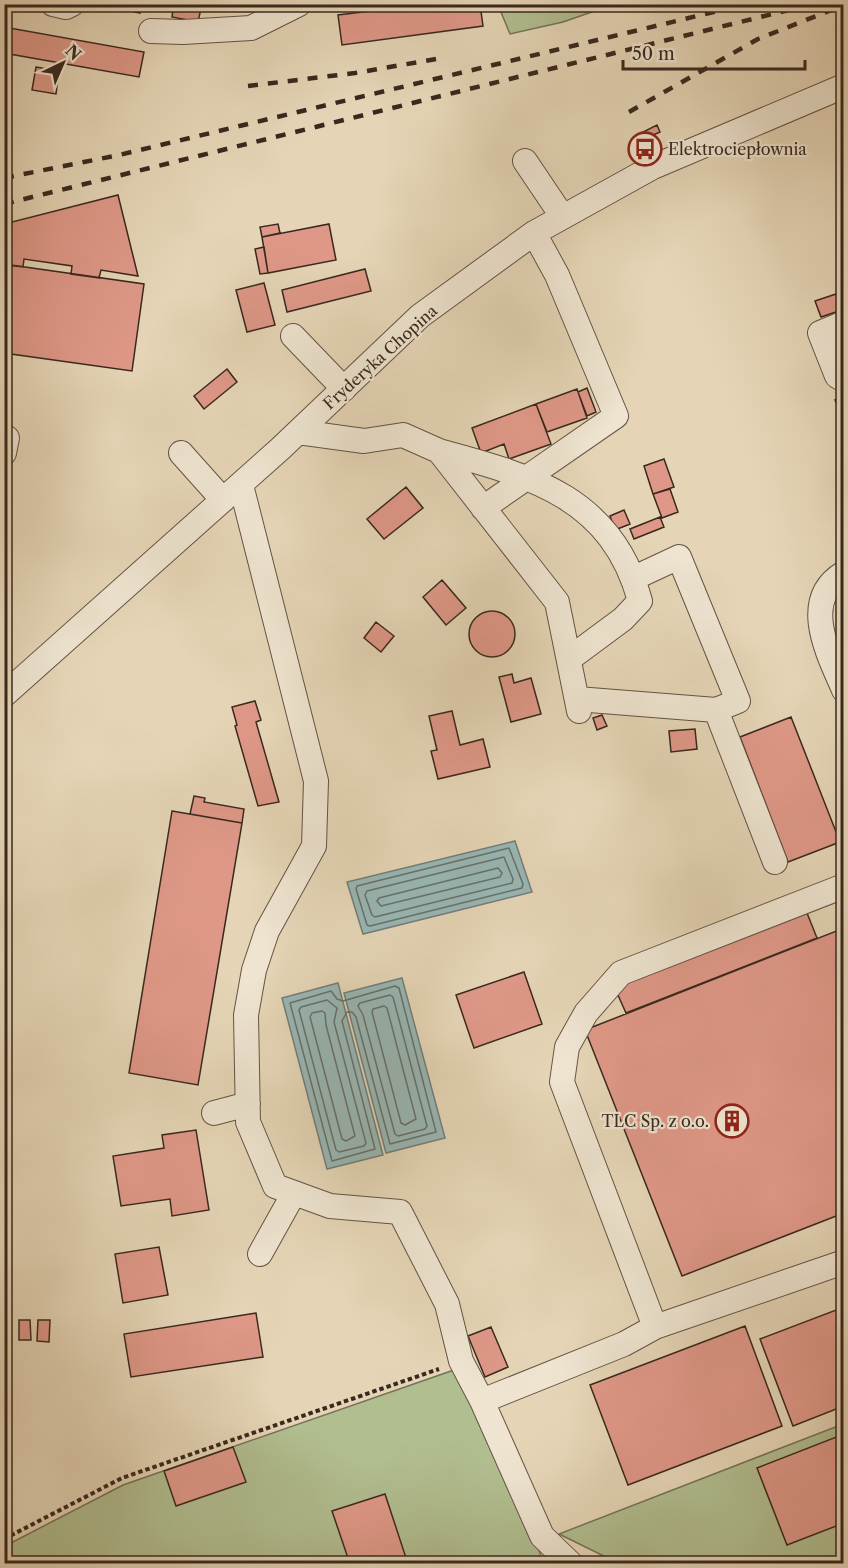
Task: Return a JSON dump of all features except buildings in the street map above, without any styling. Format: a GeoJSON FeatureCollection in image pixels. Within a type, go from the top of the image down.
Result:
{"type":"FeatureCollection","features":[{"type":"Feature","properties":{"kind":"street"},"geometry":{"type":"LineString","coordinates":[[53,4],[66,7],[72,4]]}},
{"type":"Feature","properties":{"kind":"street"},"geometry":{"type":"LineString","coordinates":[[151,31],[183,32],[251,28],[299,4]]}},
{"type":"Feature","properties":{"kind":"street","name":"Fryderyka Chopina"},"geometry":{"type":"LineString","coordinates":[[4,695],[232,493],[420,316],[534,233],[653,167],[843,86]]}},
{"type":"Feature","properties":{"kind":"street"},"geometry":{"type":"LineString","coordinates":[[525,161],[562,216]]}},
{"type":"Feature","properties":{"kind":"street"},"geometry":{"type":"LineString","coordinates":[[483,508],[616,416],[557,275],[534,233]]}},
{"type":"Feature","properties":{"kind":"street"},"geometry":{"type":"LineString","coordinates":[[843,323],[820,333],[837,376],[843,380]]}},
{"type":"Feature","properties":{"kind":"street"},"geometry":{"type":"LineString","coordinates":[[293,336],[344,389]]}},
{"type":"Feature","properties":{"kind":"street"},"geometry":{"type":"LineString","coordinates":[[298,432],[364,441],[403,435],[439,451],[527,478],[585,509],[619,550],[634,578],[640,601],[622,619],[568,659]]}},
{"type":"Feature","properties":{"kind":"street"},"geometry":{"type":"LineString","coordinates":[[439,451],[557,602],[578,705],[716,710],[738,701],[679,557],[634,578]]}},
{"type":"Feature","properties":{"kind":"street"},"geometry":{"type":"LineString","coordinates":[[181,453],[232,493],[316,781],[314,846],[267,931],[254,970],[246,1015],[248,1122],[275,1186],[330,1206],[400,1212],[447,1304],[461,1361],[482,1401],[542,1536],[571,1563]]}},
{"type":"Feature","properties":{"kind":"street"},"geometry":{"type":"LineString","coordinates":[[843,573],[836,578],[825,594],[820,609],[820,632],[843,690]]}},
{"type":"Feature","properties":{"kind":"street"},"geometry":{"type":"LineString","coordinates":[[716,710],[775,862]]}},
{"type":"Feature","properties":{"kind":"street"},"geometry":{"type":"LineString","coordinates":[[655,1327],[562,1082],[567,1047],[586,1013],[621,973],[843,886]]}},
{"type":"Feature","properties":{"kind":"street"},"geometry":{"type":"LineString","coordinates":[[214,1113],[248,1104]]}},
{"type":"Feature","properties":{"kind":"street"},"geometry":{"type":"LineString","coordinates":[[260,1254],[294,1193]]}},
{"type":"Feature","properties":{"kind":"street"},"geometry":{"type":"LineString","coordinates":[[482,1401],[624,1344],[655,1327],[843,1262]]}},
{"type":"Feature","properties":{"kind":"path"},"geometry":{"type":"LineString","coordinates":[[4,1539],[122,1478],[461,1361]]}},
{"type":"Feature","properties":{"kind":"green space"},"geometry":{"type":"Polygon","coordinates":[[[498,5],[612,5],[563,22],[510,34],[498,5]]]}},
{"type":"Feature","properties":{"kind":"green space"},"geometry":{"type":"Polygon","coordinates":[[[454,1370],[531,1524],[543,1563],[5,1564],[5,1546],[123,1485],[454,1370]]]}},
{"type":"Feature","properties":{"kind":"green space"},"geometry":{"type":"Polygon","coordinates":[[[843,1424],[843,1563],[618,1563],[559,1534],[843,1424]]]}},
{"type":"Feature","properties":{"kind":"water"},"geometry":{"type":"Polygon","coordinates":[[[515,841],[532,892],[363,934],[347,882],[515,841]]]}},
{"type":"Feature","properties":{"kind":"water"},"geometry":{"type":"Polygon","coordinates":[[[402,978],[445,1138],[386,1153],[344,993],[402,978]]]}},
{"type":"Feature","properties":{"kind":"water"},"geometry":{"type":"Polygon","coordinates":[[[338,983],[383,1155],[327,1169],[282,998],[338,983]]]}},
{"type":"Feature","properties":{"kind":"railway"},"geometry":{"type":"LineString","coordinates":[[4,178],[119,155],[747,4]]}},
{"type":"Feature","properties":{"kind":"railway"},"geometry":{"type":"LineString","coordinates":[[4,204],[813,4]]}},
{"type":"Feature","properties":{"kind":"railway"},"geometry":{"type":"LineString","coordinates":[[629,112],[758,39],[844,5]]}},
{"type":"Feature","properties":{"kind":"railway"},"geometry":{"type":"LineString","coordinates":[[248,86],[355,73],[442,58]]}},
{"type":"Feature","properties":{"kind":"place","name":"Elektrociepłownia"},"geometry":{"type":"Point","coordinates":[645,149]}},
{"type":"Feature","properties":{"kind":"place","name":"TLC Sp. z o.o."},"geometry":{"type":"Point","coordinates":[732,1121]}}]}
